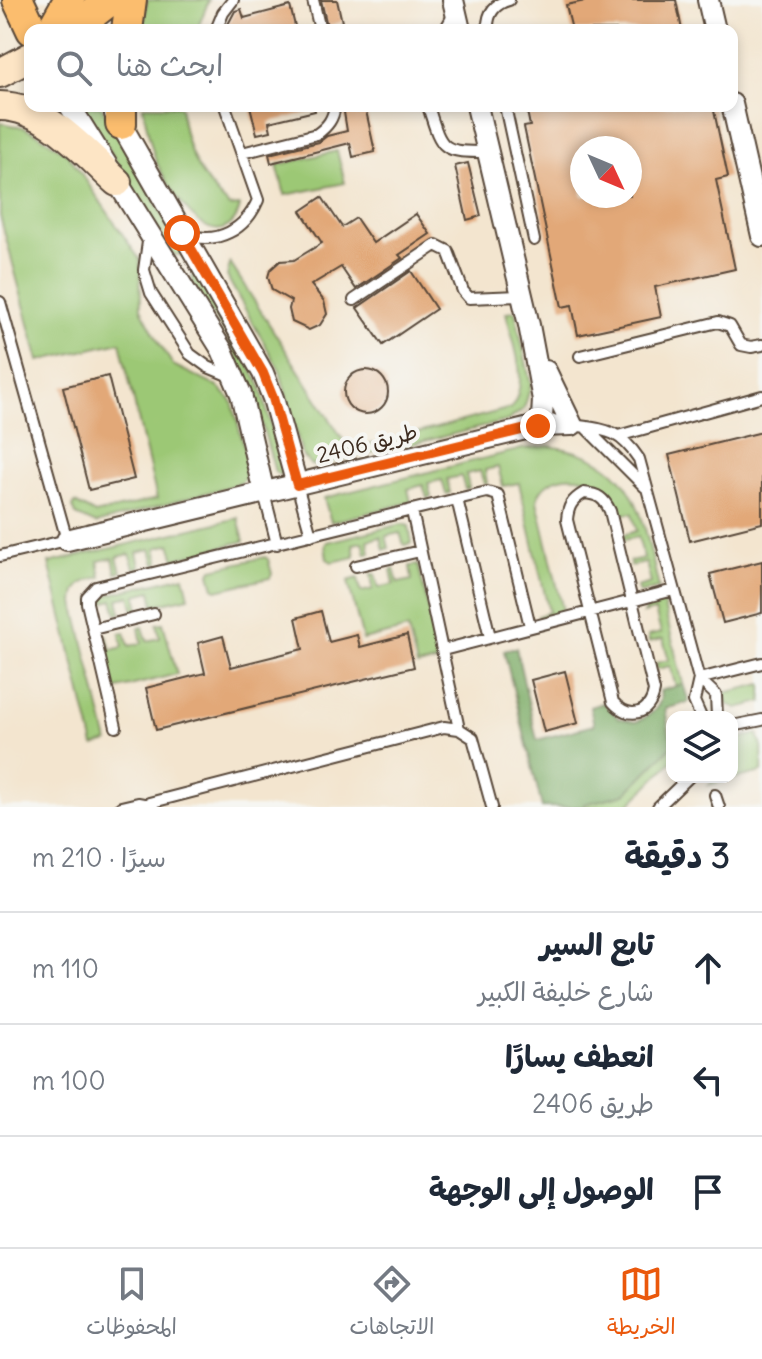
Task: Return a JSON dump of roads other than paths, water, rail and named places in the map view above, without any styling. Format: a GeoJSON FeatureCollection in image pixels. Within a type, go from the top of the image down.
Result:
{"type":"FeatureCollection","features":[{"type":"Feature","properties":{"kind":"main road"},"geometry":{"type":"LineString","coordinates":[[18,0],[29,24]]}},
{"type":"Feature","properties":{"kind":"main road"},"geometry":{"type":"LineString","coordinates":[[65,19],[110,0]]}},
{"type":"Feature","properties":{"kind":"main road"},"geometry":{"type":"LineString","coordinates":[[128,24],[131,0]]}},
{"type":"Feature","properties":{"kind":"main road"},"geometry":{"type":"LineString","coordinates":[[0,73],[24,60]]}},
{"type":"Feature","properties":{"kind":"main road"},"geometry":{"type":"LineString","coordinates":[[0,106],[24,112]]}},
{"type":"Feature","properties":{"kind":"main road"},"geometry":{"type":"LineString","coordinates":[[25,112],[38,115],[63,133],[117,182]]}},
{"type":"Feature","properties":{"kind":"street"},"geometry":{"type":"LineString","coordinates":[[708,0],[714,24]]}},
{"type":"Feature","properties":{"kind":"street"},"geometry":{"type":"LineString","coordinates":[[74,112],[222,350],[236,378],[264,493]]}},
{"type":"Feature","properties":{"kind":"street"},"geometry":{"type":"LineString","coordinates":[[118,112],[182,233],[263,373],[297,485]]}},
{"type":"Feature","properties":{"kind":"street"},"geometry":{"type":"LineString","coordinates":[[478,112],[529,325],[542,363],[579,426]]}},
{"type":"Feature","properties":{"kind":"street"},"geometry":{"type":"LineString","coordinates":[[734,112],[762,236]]}},
{"type":"Feature","properties":{"kind":"street"},"geometry":{"type":"LineString","coordinates":[[172,269],[188,258],[201,264]]}},
{"type":"Feature","properties":{"kind":"street"},"geometry":{"type":"LineString","coordinates":[[529,325],[543,400],[538,426]]}},
{"type":"Feature","properties":{"kind":"street","name":"طريق 2406"},"geometry":{"type":"LineString","coordinates":[[67,540],[538,426],[579,426]]}},
{"type":"Feature","properties":{"kind":"lane"},"geometry":{"type":"LineString","coordinates":[[218,24],[233,0]]}},
{"type":"Feature","properties":{"kind":"lane"},"geometry":{"type":"LineString","coordinates":[[313,0],[319,24]]}},
{"type":"Feature","properties":{"kind":"lane"},"geometry":{"type":"LineString","coordinates":[[488,24],[488,17],[494,8],[509,0]]}},
{"type":"Feature","properties":{"kind":"lane"},"geometry":{"type":"LineString","coordinates":[[182,233],[201,238],[221,236],[244,224],[258,200],[227,112]]}},
{"type":"Feature","properties":{"kind":"lane"},"geometry":{"type":"LineString","coordinates":[[242,153],[317,134],[333,119],[334,112]]}},
{"type":"Feature","properties":{"kind":"lane"},"geometry":{"type":"LineString","coordinates":[[430,112],[438,138],[447,149],[488,152]]}},
{"type":"Feature","properties":{"kind":"lane"},"geometry":{"type":"LineString","coordinates":[[506,112],[534,240]]}},
{"type":"Feature","properties":{"kind":"lane"},"geometry":{"type":"LineString","coordinates":[[149,233],[144,270],[151,293],[190,354],[208,367],[236,378]]}},
{"type":"Feature","properties":{"kind":"lane"},"geometry":{"type":"LineString","coordinates":[[201,264],[221,236]]}},
{"type":"Feature","properties":{"kind":"lane"},"geometry":{"type":"LineString","coordinates":[[354,300],[436,245],[448,251],[463,291],[469,298],[521,296]]}},
{"type":"Feature","properties":{"kind":"lane"},"geometry":{"type":"LineString","coordinates":[[0,302],[67,540],[0,556]]}},
{"type":"Feature","properties":{"kind":"lane"},"geometry":{"type":"LineString","coordinates":[[580,356],[718,322],[730,326],[741,345],[762,345]]}},
{"type":"Feature","properties":{"kind":"lane"},"geometry":{"type":"LineString","coordinates":[[618,436],[762,396]]}},
{"type":"Feature","properties":{"kind":"lane"},"geometry":{"type":"LineString","coordinates":[[579,426],[598,427],[618,436],[639,459],[699,679],[694,701],[698,711]]}},
{"type":"Feature","properties":{"kind":"lane"},"geometry":{"type":"LineString","coordinates":[[579,426],[620,460],[647,489]]}},
{"type":"Feature","properties":{"kind":"lane"},"geometry":{"type":"LineString","coordinates":[[297,485],[311,535]]}},
{"type":"Feature","properties":{"kind":"lane"},"geometry":{"type":"LineString","coordinates":[[116,727],[87,597],[96,587],[487,492],[498,495],[530,626]]}},
{"type":"Feature","properties":{"kind":"lane"},"geometry":{"type":"LineString","coordinates":[[264,493],[277,544]]}},
{"type":"Feature","properties":{"kind":"lane"},"geometry":{"type":"LineString","coordinates":[[584,493],[596,494],[605,501],[610,511],[654,691],[652,703],[644,711],[632,714],[621,711],[613,702],[590,611],[567,520],[568,508],[574,499],[584,493]]}},
{"type":"Feature","properties":{"kind":"lane"},"geometry":{"type":"LineString","coordinates":[[457,499],[490,637]]}},
{"type":"Feature","properties":{"kind":"lane"},"geometry":{"type":"LineString","coordinates":[[412,511],[459,729]]}},
{"type":"Feature","properties":{"kind":"lane"},"geometry":{"type":"LineString","coordinates":[[356,566],[420,551]]}},
{"type":"Feature","properties":{"kind":"lane"},"geometry":{"type":"LineString","coordinates":[[443,650],[674,590]]}},
{"type":"Feature","properties":{"kind":"lane"},"geometry":{"type":"LineString","coordinates":[[93,629],[154,614]]}},
{"type":"Feature","properties":{"kind":"lane"},"geometry":{"type":"LineString","coordinates":[[699,679],[762,663]]}},
{"type":"Feature","properties":{"kind":"lane"},"geometry":{"type":"LineString","coordinates":[[699,679],[716,695],[717,711]]}},
{"type":"Feature","properties":{"kind":"lane"},"geometry":{"type":"LineString","coordinates":[[738,725],[762,720]]}},
{"type":"Feature","properties":{"kind":"lane"},"geometry":{"type":"LineString","coordinates":[[121,807],[138,803],[153,805],[444,727],[466,732],[477,746],[492,807]]}},
{"type":"Feature","properties":{"kind":"lane"},"geometry":{"type":"LineString","coordinates":[[658,807],[683,783]]}},
{"type":"Feature","properties":{"kind":"lane"},"geometry":{"type":"LineString","coordinates":[[715,795],[719,807]]}}]}
